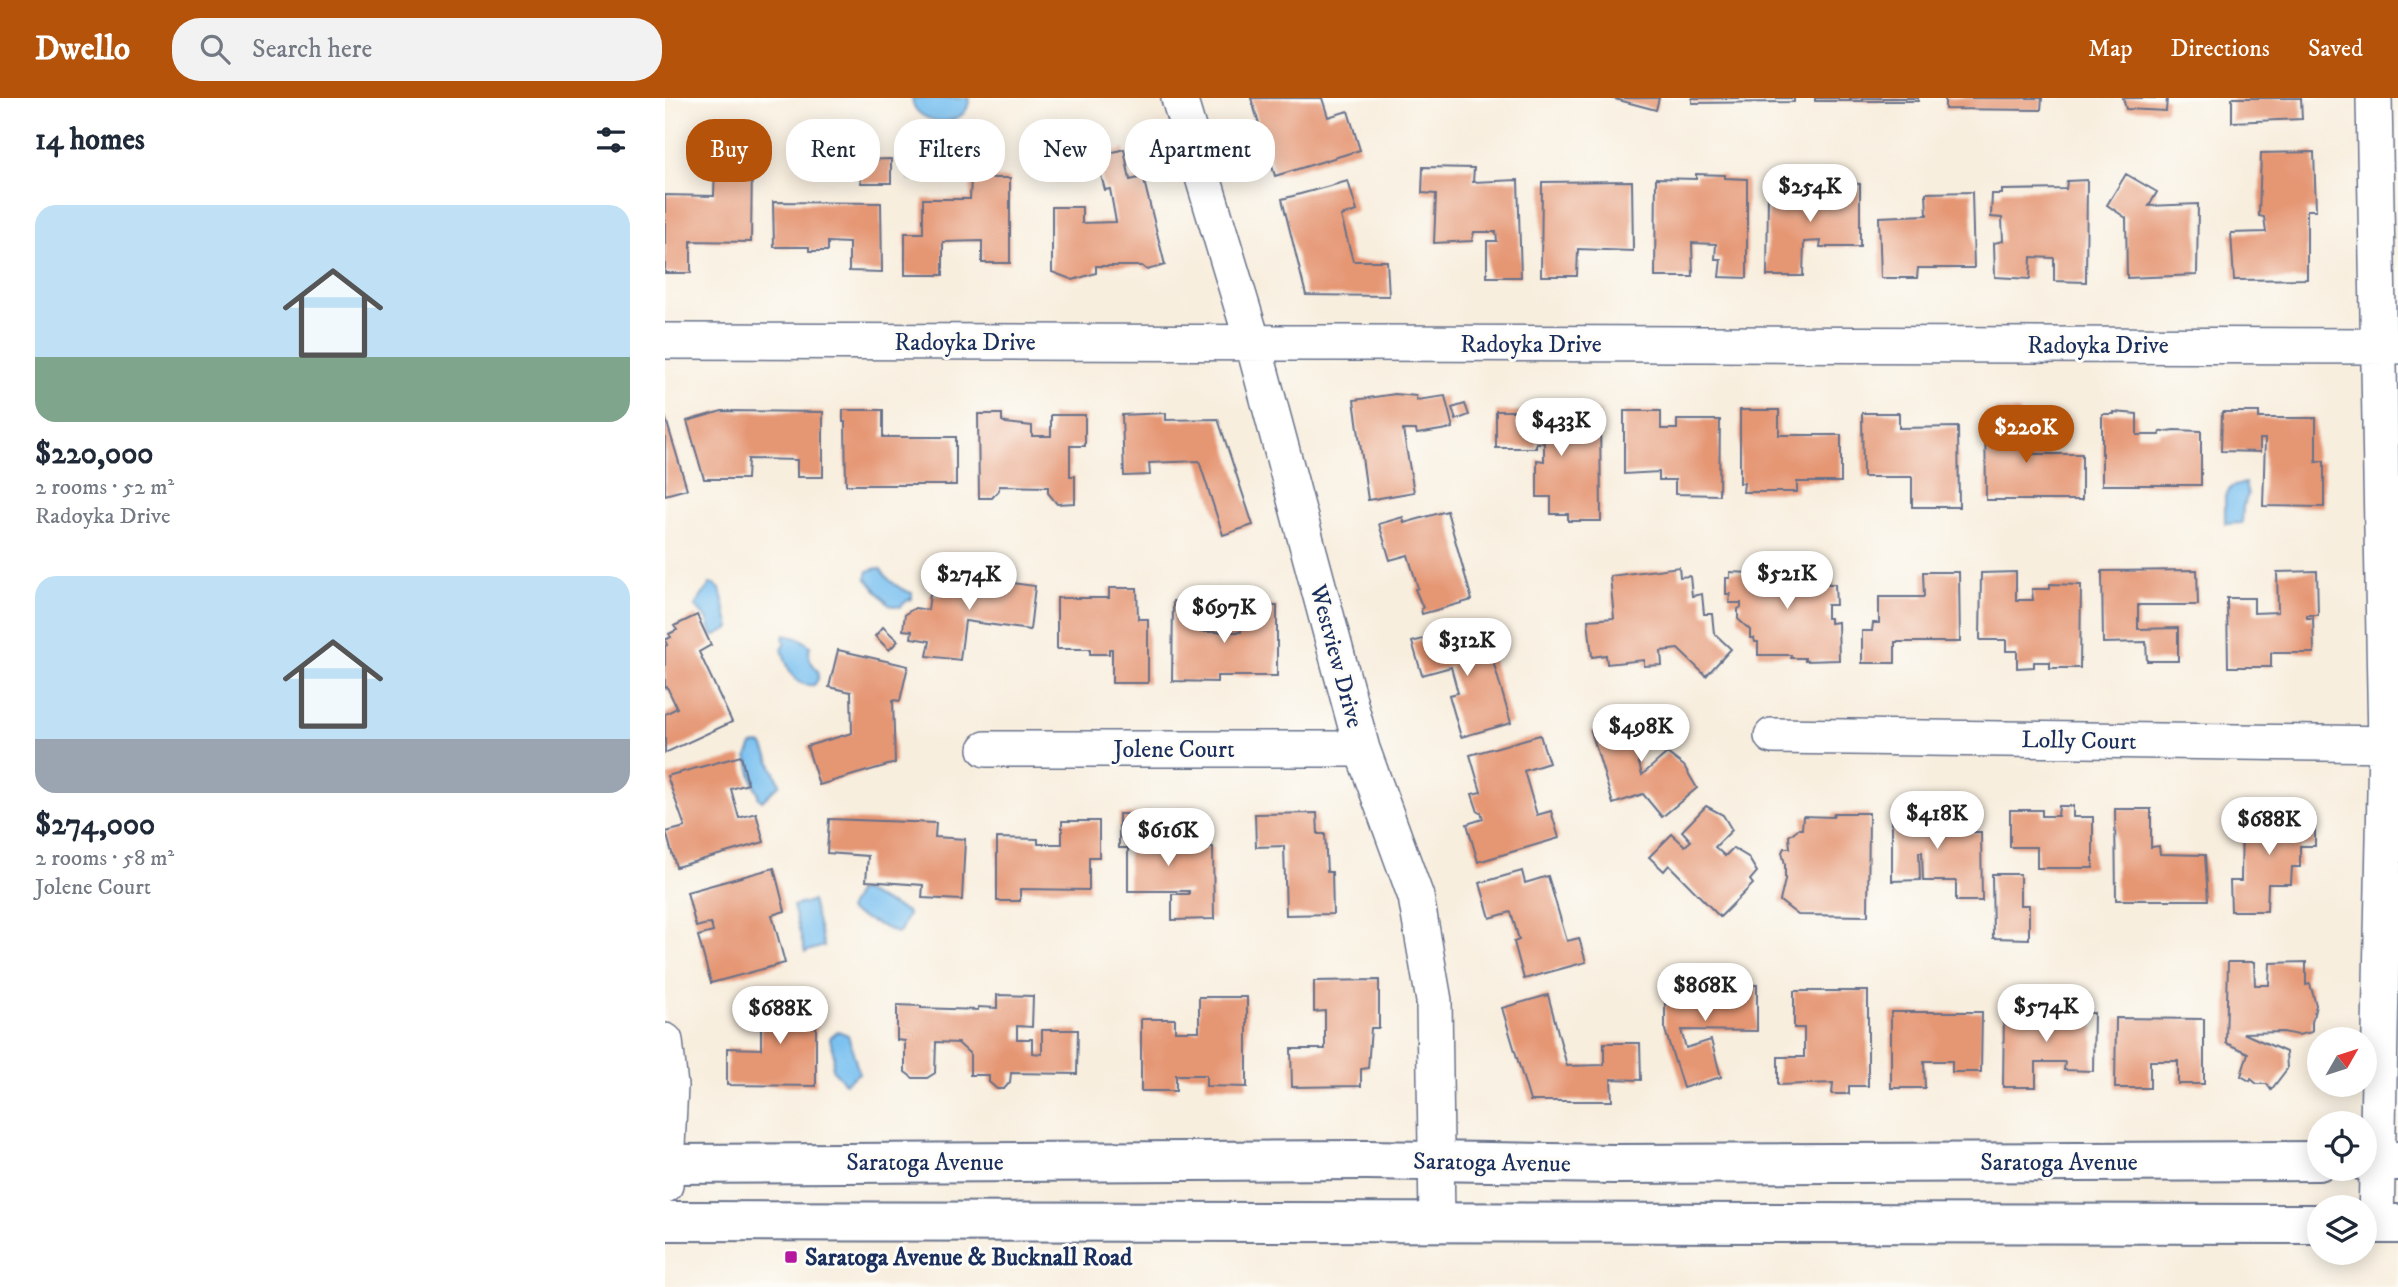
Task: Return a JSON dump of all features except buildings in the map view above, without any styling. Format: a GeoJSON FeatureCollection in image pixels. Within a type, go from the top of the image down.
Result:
{"type":"FeatureCollection","features":[{"type":"Feature","properties":{"kind":"highway","name":"Saratoga Avenue"},"geometry":{"type":"LineString","coordinates":[[666,1171],[1435,1161],[1642,1164],[2307,1161]]}},
{"type":"Feature","properties":{"kind":"highway"},"geometry":{"type":"LineString","coordinates":[[665,1221],[2307,1224]]}},
{"type":"Feature","properties":{"kind":"street","name":"Westview Drive"},"geometry":{"type":"LineString","coordinates":[[1179,98],[1253,343],[1362,749],[1416,897],[1434,1001],[1437,1222]]}},
{"type":"Feature","properties":{"kind":"street"},"geometry":{"type":"LineString","coordinates":[[2374,98],[2388,346],[2392,744],[2380,1224]]}},
{"type":"Feature","properties":{"kind":"street","name":"Radoyka Drive"},"geometry":{"type":"LineString","coordinates":[[665,341],[2388,346]]}},
{"type":"Feature","properties":{"kind":"street","name":"Lolly Court"},"geometry":{"type":"LineString","coordinates":[[1772,736],[2392,744]]}},
{"type":"Feature","properties":{"kind":"street","name":"Jolene Court"},"geometry":{"type":"LineString","coordinates":[[986,749],[1362,749]]}},
{"type":"Feature","properties":{"kind":"street"},"geometry":{"type":"LineString","coordinates":[[665,1041],[670,1086],[666,1171]]}},
{"type":"Feature","properties":{"kind":"water"},"geometry":{"type":"Polygon","coordinates":[[[912,98],[969,98],[967,108],[961,116],[954,119],[931,119],[921,115],[912,98]]]}},
{"type":"Feature","properties":{"kind":"water"},"geometry":{"type":"Polygon","coordinates":[[[2245,483],[2248,495],[2243,506],[2242,523],[2225,524],[2225,496],[2231,487],[2245,483]]]}},
{"type":"Feature","properties":{"kind":"water"},"geometry":{"type":"Polygon","coordinates":[[[877,568],[894,584],[912,593],[912,599],[900,607],[889,605],[866,578],[868,571],[877,568]]]}},
{"type":"Feature","properties":{"kind":"water"},"geometry":{"type":"Polygon","coordinates":[[[710,584],[720,589],[730,628],[714,636],[708,620],[695,606],[710,584]]]}},
{"type":"Feature","properties":{"kind":"water"},"geometry":{"type":"Polygon","coordinates":[[[784,635],[801,639],[810,646],[810,660],[819,675],[814,685],[800,683],[792,674],[782,649],[785,643],[784,635]]]}},
{"type":"Feature","properties":{"kind":"water"},"geometry":{"type":"Polygon","coordinates":[[[752,745],[763,745],[780,784],[762,801],[752,780],[747,757],[752,745]]]}},
{"type":"Feature","properties":{"kind":"water"},"geometry":{"type":"Polygon","coordinates":[[[862,891],[907,912],[900,931],[897,933],[848,910],[857,892],[862,891]]]}},
{"type":"Feature","properties":{"kind":"water"},"geometry":{"type":"Polygon","coordinates":[[[812,901],[824,946],[805,952],[793,906],[812,901]]]}},
{"type":"Feature","properties":{"kind":"water"},"geometry":{"type":"Polygon","coordinates":[[[838,1031],[848,1035],[859,1073],[845,1083],[832,1069],[834,1056],[830,1038],[838,1031]]]}},
{"type":"Feature","properties":{"kind":"place","name":"Saratoga Avenue & Bucknall Road"},"geometry":{"type":"Point","coordinates":[791,1257]}}]}
